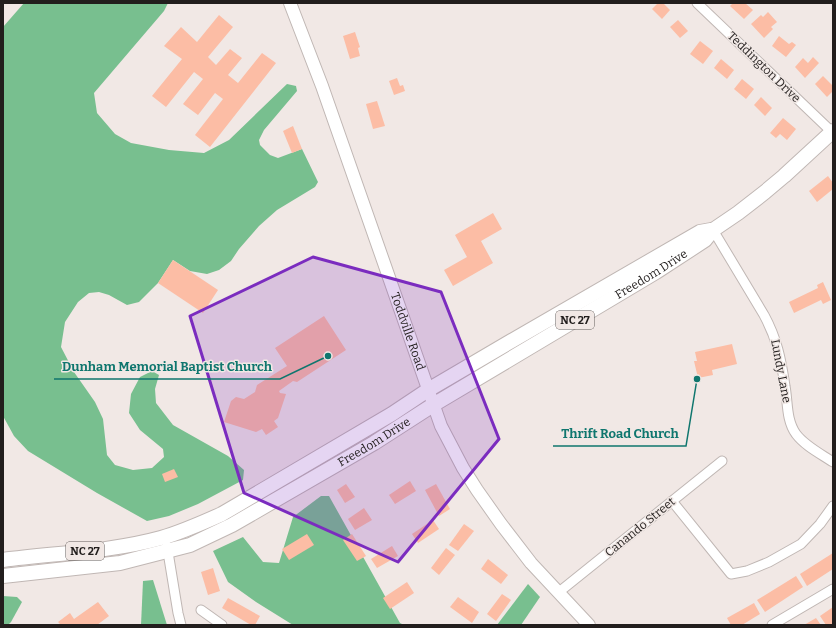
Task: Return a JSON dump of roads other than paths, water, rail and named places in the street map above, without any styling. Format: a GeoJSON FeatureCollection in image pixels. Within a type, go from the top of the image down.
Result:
{"type":"FeatureCollection","features":[{"type":"Feature","properties":{"kind":"main road","name":"Freedom Drive"},"geometry":{"type":"LineString","coordinates":[[3,576],[120,562],[190,545],[232,525],[374,443],[433,405],[656,272],[705,240],[713,230],[770,188],[833,131]]}},
{"type":"Feature","properties":{"kind":"main road","name":"Freedom Drive"},"geometry":{"type":"LineString","coordinates":[[3,560],[125,546],[193,527],[222,514],[392,414],[428,390],[508,343],[700,232],[713,230]]}},
{"type":"Feature","properties":{"kind":"street","name":"Toddville Road"},"geometry":{"type":"LineString","coordinates":[[290,3],[324,92],[441,426],[463,468],[501,524],[532,563],[589,625]]}},
{"type":"Feature","properties":{"kind":"street","name":"Teddington Drive"},"geometry":{"type":"LineString","coordinates":[[697,3],[833,131]]}},
{"type":"Feature","properties":{"kind":"street","name":"Lundy Lane"},"geometry":{"type":"LineString","coordinates":[[713,230],[772,328],[780,353],[788,414],[794,429],[803,441],[833,462]]}},
{"type":"Feature","properties":{"kind":"street","name":"Canando Street"},"geometry":{"type":"LineString","coordinates":[[558,592],[722,461]]}},
{"type":"Feature","properties":{"kind":"street"},"geometry":{"type":"LineString","coordinates":[[672,501],[731,574],[747,571],[769,562],[801,544],[820,524],[833,506]]}},
{"type":"Feature","properties":{"kind":"street"},"geometry":{"type":"LineString","coordinates":[[165,536],[181,625]]}},
{"type":"Feature","properties":{"kind":"street"},"geometry":{"type":"LineString","coordinates":[[772,625],[833,589]]}},
{"type":"Feature","properties":{"kind":"street"},"geometry":{"type":"LineString","coordinates":[[201,610],[222,625]]}},
{"type":"Feature","properties":{"kind":"place","name":"Dunham Memorial Baptist Church"},"geometry":{"type":"Point","coordinates":[328,356]}},
{"type":"Feature","properties":{"kind":"place","name":"Thrift Road Church"},"geometry":{"type":"Point","coordinates":[697,379]}}]}
